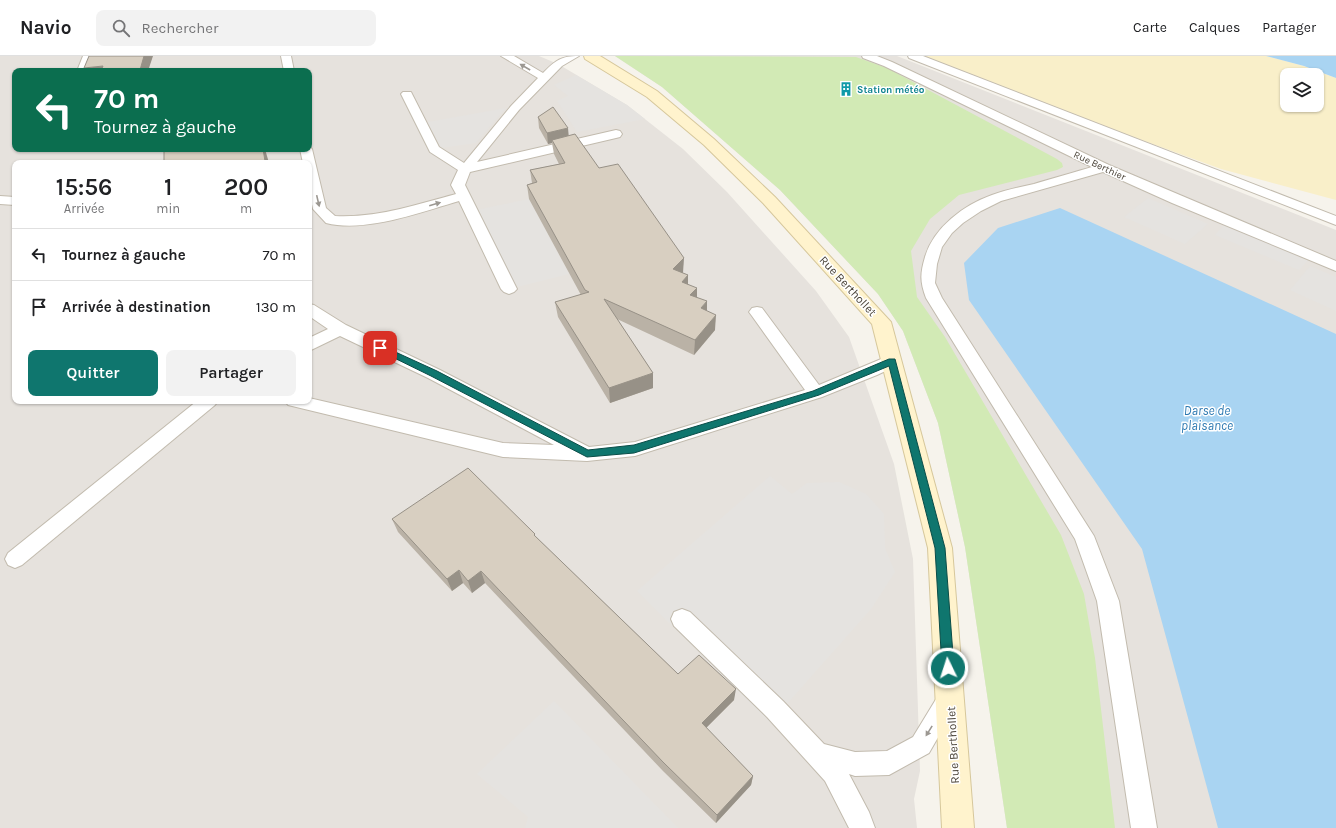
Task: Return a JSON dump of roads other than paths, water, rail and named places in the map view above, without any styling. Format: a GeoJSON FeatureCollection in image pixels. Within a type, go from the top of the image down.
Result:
{"type":"FeatureCollection","features":[{"type":"Feature","properties":{"kind":"main road","name":"Rue Berthollet"},"geometry":{"type":"LineString","coordinates":[[590,56],[652,94],[709,142],[769,200],[881,322],[940,548],[958,828]]}},
{"type":"Feature","properties":{"kind":"lane"},"geometry":{"type":"LineString","coordinates":[[83,68],[88,56]]}},
{"type":"Feature","properties":{"kind":"lane"},"geometry":{"type":"LineString","coordinates":[[286,56],[288,68]]}},
{"type":"Feature","properties":{"kind":"lane"},"geometry":{"type":"LineString","coordinates":[[506,56],[544,78]]}},
{"type":"Feature","properties":{"kind":"lane"},"geometry":{"type":"LineString","coordinates":[[510,289],[458,185],[465,169],[515,108],[558,64],[574,56]]}},
{"type":"Feature","properties":{"kind":"lane","name":"Rue Berthier"},"geometry":{"type":"LineString","coordinates":[[867,56],[888,64],[1104,168],[1336,266]]}},
{"type":"Feature","properties":{"kind":"lane"},"geometry":{"type":"LineString","coordinates":[[913,56],[1336,221]]}},
{"type":"Feature","properties":{"kind":"lane"},"geometry":{"type":"LineString","coordinates":[[408,94],[434,149],[465,169],[616,134]]}},
{"type":"Feature","properties":{"kind":"lane"},"geometry":{"type":"LineString","coordinates":[[1104,168],[996,198],[976,208],[958,220],[947,230],[935,247],[930,264],[928,283],[934,298],[1084,536],[1108,602],[1144,828]]}},
{"type":"Feature","properties":{"kind":"lane"},"geometry":{"type":"LineString","coordinates":[[312,175],[320,209],[331,220],[357,221],[394,216],[464,196]]}},
{"type":"Feature","properties":{"kind":"lane"},"geometry":{"type":"LineString","coordinates":[[0,200],[12,201]]}},
{"type":"Feature","properties":{"kind":"lane"},"geometry":{"type":"LineString","coordinates":[[312,311],[340,329],[434,374],[587,454]]}},
{"type":"Feature","properties":{"kind":"lane"},"geometry":{"type":"LineString","coordinates":[[757,312],[816,393]]}},
{"type":"Feature","properties":{"kind":"lane"},"geometry":{"type":"LineString","coordinates":[[312,343],[340,329]]}},
{"type":"Feature","properties":{"kind":"lane"},"geometry":{"type":"LineString","coordinates":[[307,404],[503,450],[587,454],[634,449],[816,393],[892,361]]}},
{"type":"Feature","properties":{"kind":"lane"},"geometry":{"type":"LineString","coordinates":[[15,559],[205,404]]}},
{"type":"Feature","properties":{"kind":"lane"},"geometry":{"type":"LineString","coordinates":[[682,619],[775,709],[834,772],[860,821],[862,828]]}},
{"type":"Feature","properties":{"kind":"lane"},"geometry":{"type":"LineString","coordinates":[[817,754],[855,764],[889,763],[921,745],[950,698]]}},
{"type":"Feature","properties":{"kind":"water"},"geometry":{"type":"Polygon","coordinates":[[[1266,56],[1336,56],[1336,78],[1324,74],[1324,68],[1309,68],[1266,56]]]}},
{"type":"Feature","properties":{"kind":"water","name":"Darse de plaisance"},"geometry":{"type":"Polygon","coordinates":[[[1060,208],[1336,334],[1336,828],[1218,828],[1142,549],[969,300],[964,263],[998,228],[1060,208]]]}},
{"type":"Feature","properties":{"kind":"place","name":"Station météo"},"geometry":{"type":"Point","coordinates":[846,89]}}]}
